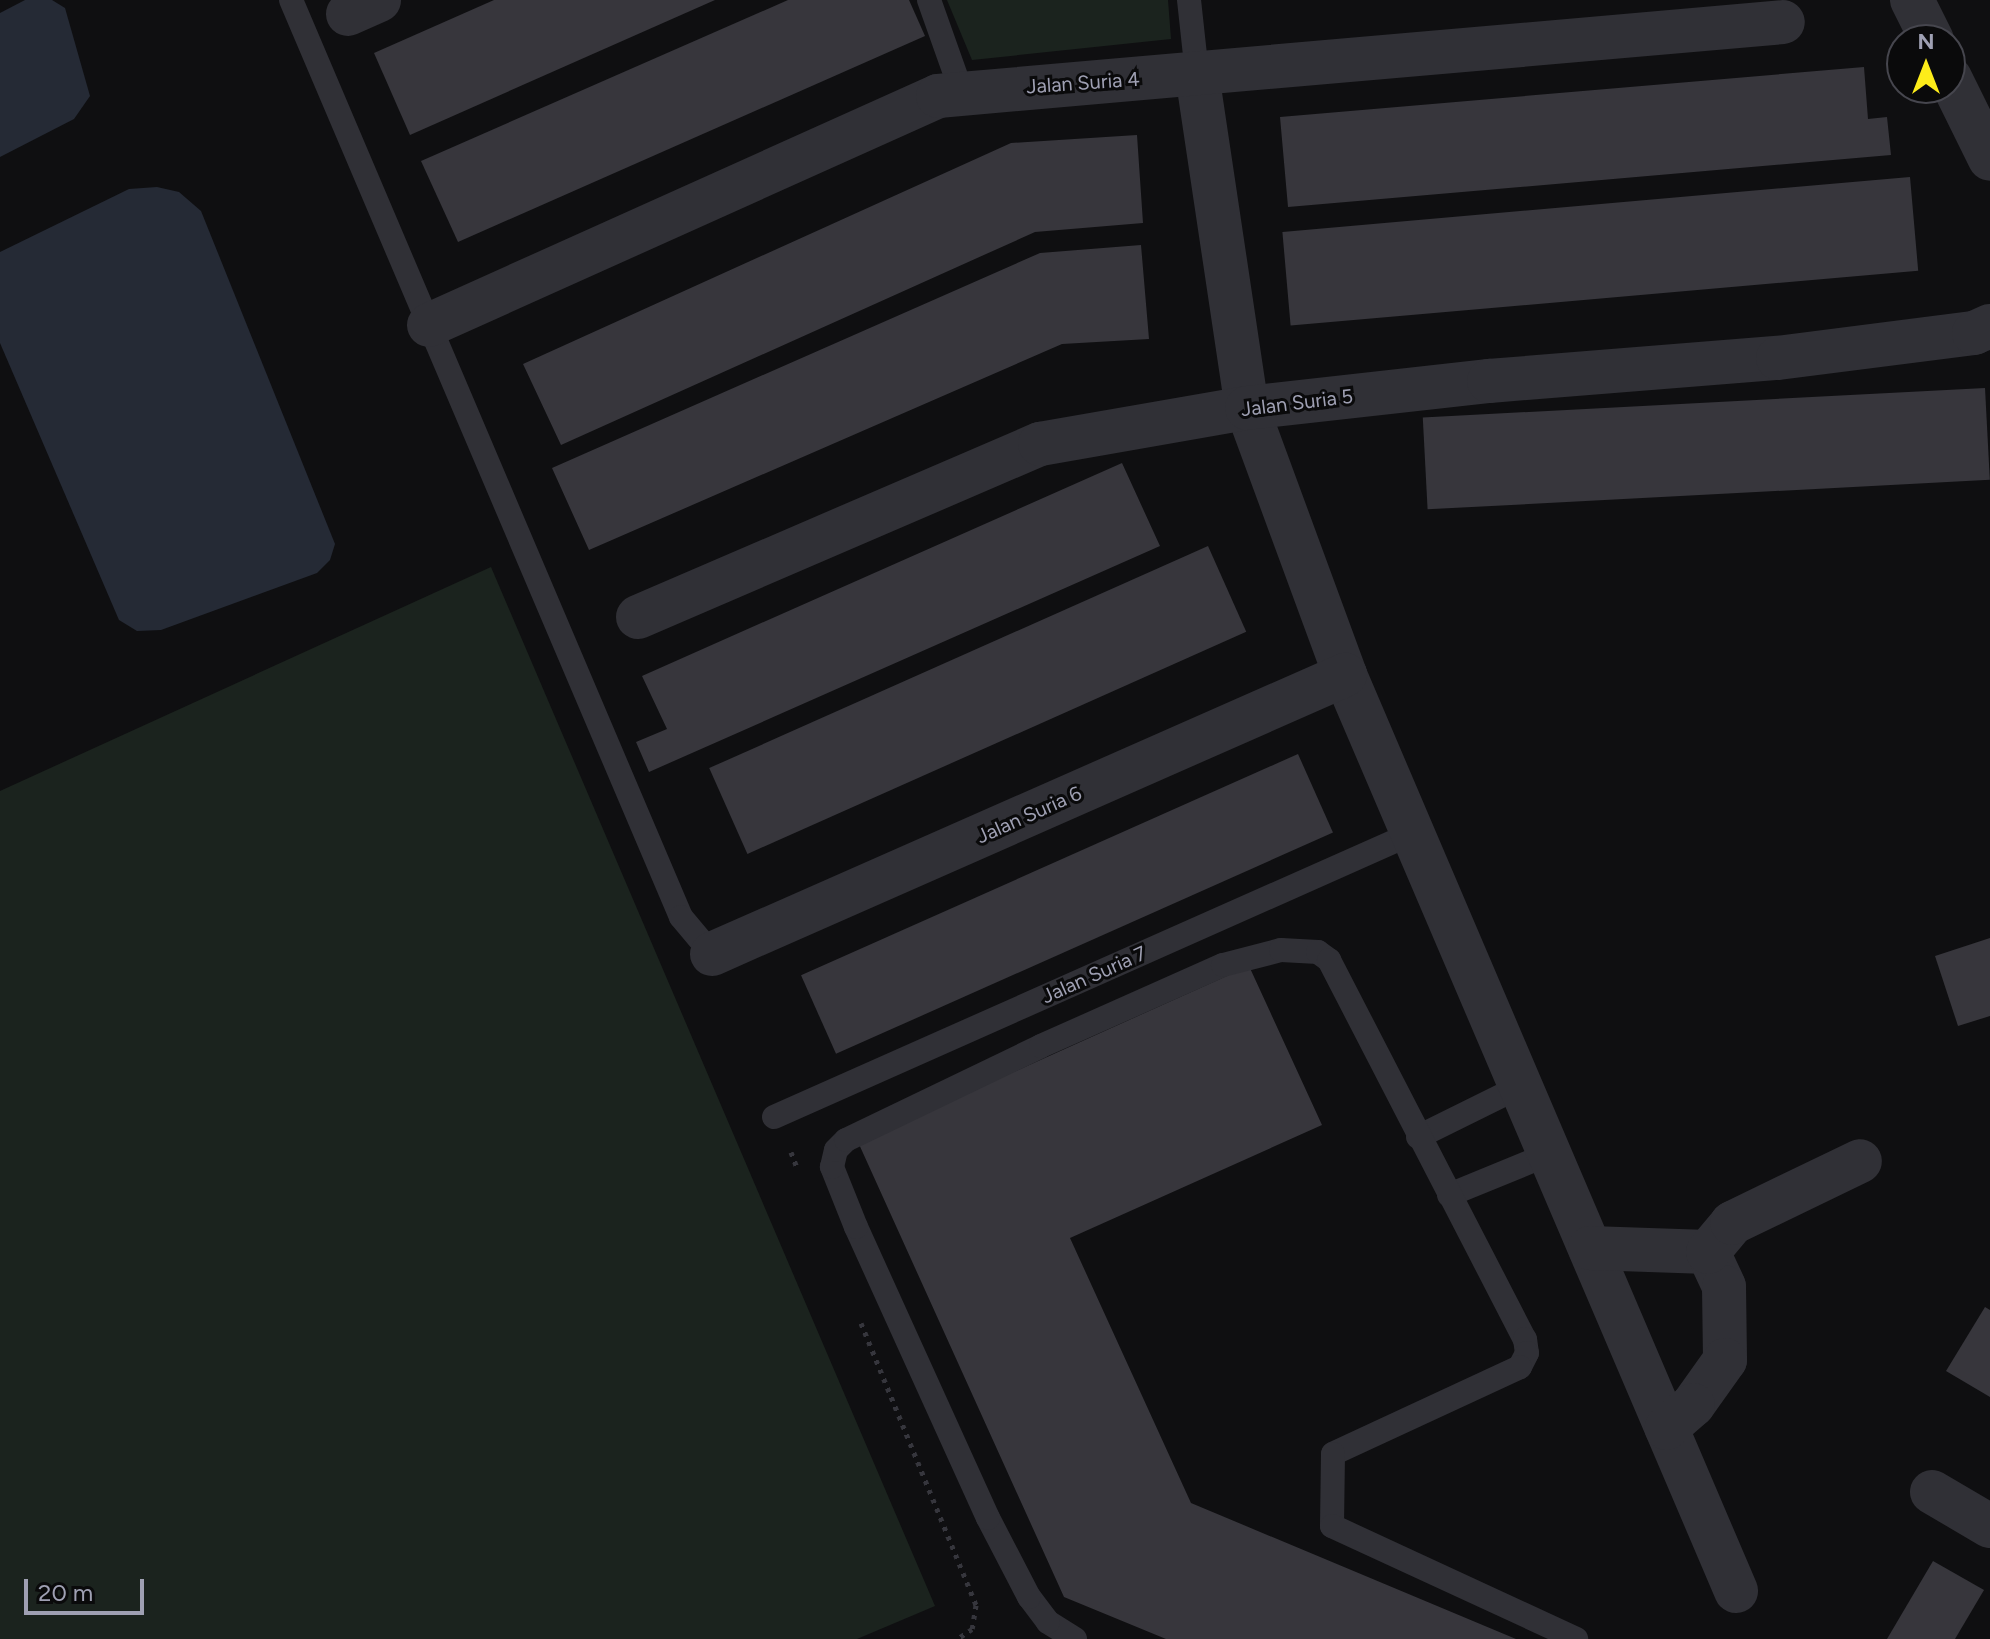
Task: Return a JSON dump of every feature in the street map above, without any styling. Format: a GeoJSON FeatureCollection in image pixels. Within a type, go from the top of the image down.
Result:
{"type":"FeatureCollection","features":[{"type":"Feature","properties":{"kind":"street"},"geometry":{"type":"LineString","coordinates":[[1912,0],[1924,24]]}},
{"type":"Feature","properties":{"kind":"street","name":"Jalan Suria 4"},"geometry":{"type":"LineString","coordinates":[[429,325],[938,96],[1783,22]]}},
{"type":"Feature","properties":{"kind":"street"},"geometry":{"type":"LineString","coordinates":[[1197,74],[1247,408],[1345,675],[1736,1591]]}},
{"type":"Feature","properties":{"kind":"street"},"geometry":{"type":"LineString","coordinates":[[1963,104],[1990,159]]}},
{"type":"Feature","properties":{"kind":"street","name":"Jalan Suria 5"},"geometry":{"type":"LineString","coordinates":[[638,617],[1040,444],[1247,408],[1489,381],[1778,358],[1974,333],[1990,326]]}},
{"type":"Feature","properties":{"kind":"street","name":"Jalan Suria 6"},"geometry":{"type":"LineString","coordinates":[[712,954],[1345,675]]}},
{"type":"Feature","properties":{"kind":"street"},"geometry":{"type":"LineString","coordinates":[[1708,1252],[1732,1223],[1860,1161]]}},
{"type":"Feature","properties":{"kind":"street"},"geometry":{"type":"LineString","coordinates":[[1590,1248],[1708,1252]]}},
{"type":"Feature","properties":{"kind":"street"},"geometry":{"type":"LineString","coordinates":[[1667,1428],[1693,1405],[1725,1360],[1724,1287],[1708,1252]]}},
{"type":"Feature","properties":{"kind":"street"},"geometry":{"type":"LineString","coordinates":[[1932,1492],[1990,1526]]}},
{"type":"Feature","properties":{"kind":"lane"},"geometry":{"type":"LineString","coordinates":[[291,0],[681,917],[712,954]]}},
{"type":"Feature","properties":{"kind":"lane"},"geometry":{"type":"LineString","coordinates":[[929,0],[962,93]]}},
{"type":"Feature","properties":{"kind":"lane"},"geometry":{"type":"LineString","coordinates":[[1189,0],[1197,74]]}},
{"type":"Feature","properties":{"kind":"lane","name":"Jalan Suria 7"},"geometry":{"type":"LineString","coordinates":[[774,1117],[1413,833]]}},
{"type":"Feature","properties":{"kind":"lane"},"geometry":{"type":"LineString","coordinates":[[1075,1639],[1048,1622],[1029,1597],[988,1518],[856,1227],[832,1167],[836,1150],[846,1140],[1041,1046],[1223,965],[1281,950],[1318,952],[1329,960],[1525,1339],[1527,1353],[1520,1367],[1333,1454],[1332,1526],[1576,1639]]}},
{"type":"Feature","properties":{"kind":"lane"},"geometry":{"type":"LineString","coordinates":[[1418,1137],[1521,1086]]}},
{"type":"Feature","properties":{"kind":"lane"},"geometry":{"type":"LineString","coordinates":[[1449,1195],[1549,1154]]}},
{"type":"Feature","properties":{"kind":"path"},"geometry":{"type":"LineString","coordinates":[[791,1152],[803,1181]]}},
{"type":"Feature","properties":{"kind":"path"},"geometry":{"type":"LineString","coordinates":[[856,1313],[976,1605],[972,1629],[957,1639]]}},
{"type":"Feature","properties":{"kind":"shaded area"},"geometry":{"type":"Polygon","coordinates":[[[25,0],[52,0],[65,8],[90,96],[74,119],[0,157],[0,13],[25,0]]]}},
{"type":"Feature","properties":{"kind":"shaded area"},"geometry":{"type":"Polygon","coordinates":[[[947,0],[1168,0],[1171,39],[972,60],[947,0]]]}},
{"type":"Feature","properties":{"kind":"shaded area"},"geometry":{"type":"Polygon","coordinates":[[[157,187],[179,192],[201,211],[335,544],[330,560],[317,573],[161,630],[137,631],[119,620],[0,343],[0,252],[129,189],[157,187]]]}},
{"type":"Feature","properties":{"kind":"shaded area"},"geometry":{"type":"Polygon","coordinates":[[[491,567],[935,1606],[857,1639],[0,1639],[0,791],[491,567]]]}},
{"type":"Feature","properties":{"kind":"building"},"geometry":{"type":"Polygon","coordinates":[[[494,0],[715,0],[410,135],[374,53],[494,0]]]}},
{"type":"Feature","properties":{"kind":"building"},"geometry":{"type":"Polygon","coordinates":[[[788,0],[909,0],[925,36],[458,242],[421,161],[788,0]]]}},
{"type":"Feature","properties":{"kind":"building"},"geometry":{"type":"Polygon","coordinates":[[[1864,67],[1868,119],[1887,117],[1891,155],[1288,207],[1280,117],[1864,67]]]}},
{"type":"Feature","properties":{"kind":"building"},"geometry":{"type":"Polygon","coordinates":[[[1137,135],[1143,223],[1035,232],[561,445],[523,364],[1011,143],[1137,135]]]}},
{"type":"Feature","properties":{"kind":"building"},"geometry":{"type":"Polygon","coordinates":[[[1910,177],[1918,271],[1291,326],[1282,232],[1910,177]]]}},
{"type":"Feature","properties":{"kind":"building"},"geometry":{"type":"Polygon","coordinates":[[[1141,245],[1149,339],[1062,344],[589,550],[552,468],[1040,253],[1141,245]]]}},
{"type":"Feature","properties":{"kind":"building"},"geometry":{"type":"Polygon","coordinates":[[[1985,388],[1990,480],[1428,509],[1423,417],[1985,388]]]}},
{"type":"Feature","properties":{"kind":"building"},"geometry":{"type":"Polygon","coordinates":[[[1122,463],[1160,546],[649,772],[636,742],[667,729],[642,676],[1122,463]]]}},
{"type":"Feature","properties":{"kind":"building"},"geometry":{"type":"Polygon","coordinates":[[[1208,546],[1246,632],[747,854],[709,768],[1208,546]]]}},
{"type":"Feature","properties":{"kind":"building"},"geometry":{"type":"Polygon","coordinates":[[[1298,754],[1333,833],[836,1054],[801,975],[1298,754]]]}},
{"type":"Feature","properties":{"kind":"building"},"geometry":{"type":"Polygon","coordinates":[[[1990,938],[1990,1016],[1958,1026],[1935,956],[1990,938]]]}},
{"type":"Feature","properties":{"kind":"building"},"geometry":{"type":"Polygon","coordinates":[[[1249,966],[1322,1125],[1070,1238],[1191,1503],[1516,1639],[1166,1639],[1064,1597],[858,1142],[1249,966]]]}},
{"type":"Feature","properties":{"kind":"building"},"geometry":{"type":"Polygon","coordinates":[[[1985,1307],[1990,1310],[1990,1397],[1946,1371],[1985,1307]]]}},
{"type":"Feature","properties":{"kind":"building"},"geometry":{"type":"Polygon","coordinates":[[[1933,1561],[1984,1590],[1955,1639],[1887,1639],[1933,1561]]]}}]}
